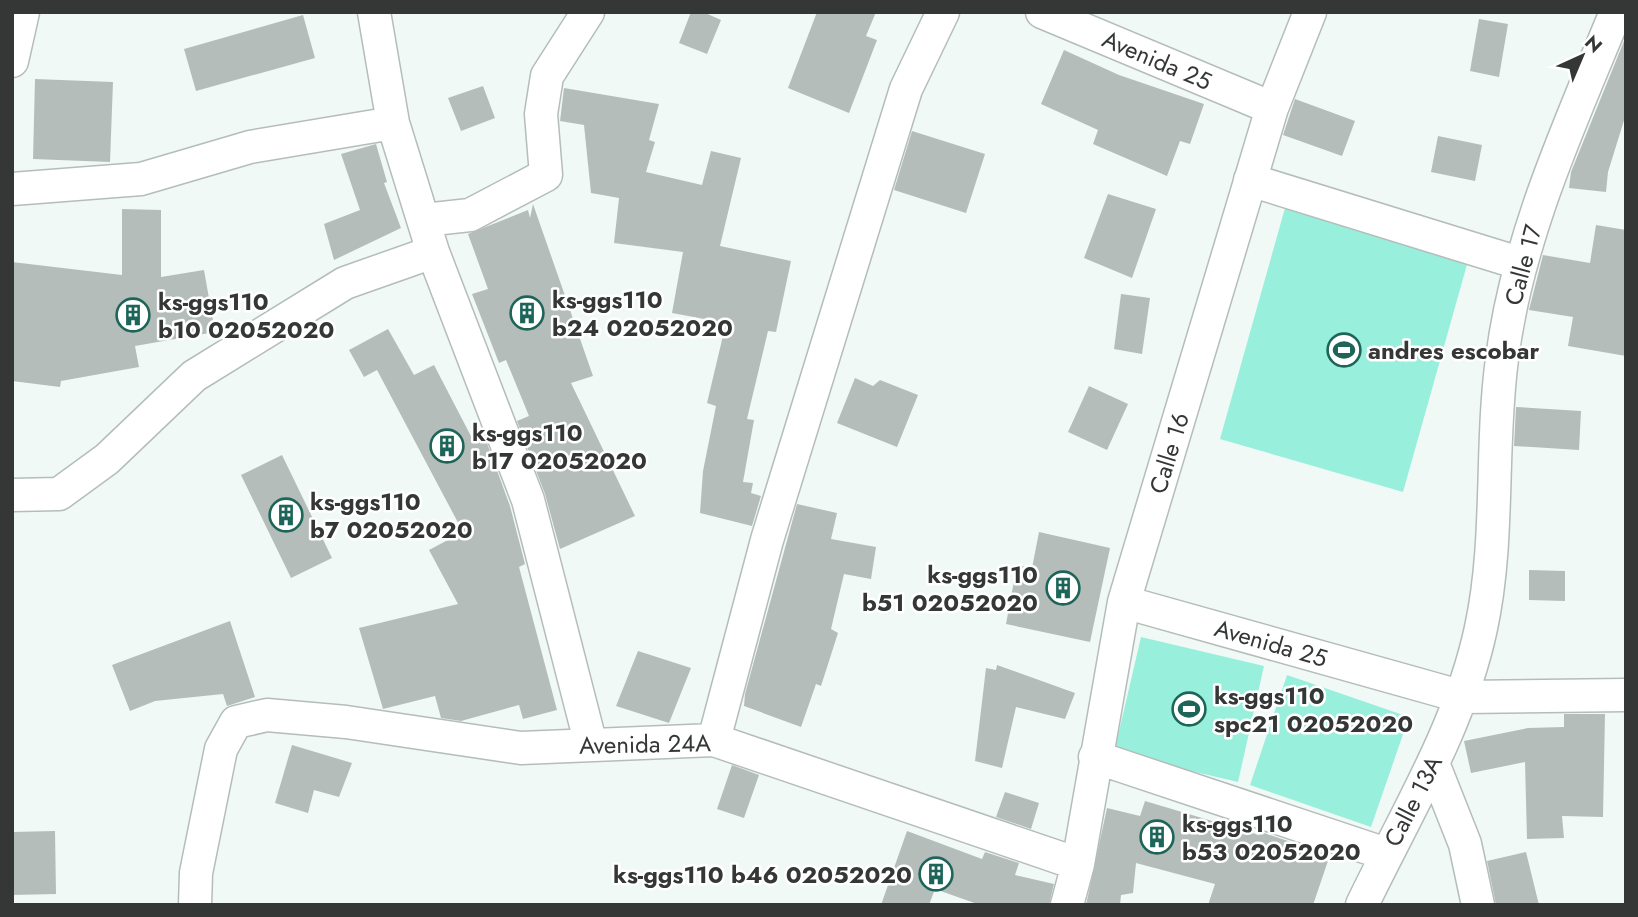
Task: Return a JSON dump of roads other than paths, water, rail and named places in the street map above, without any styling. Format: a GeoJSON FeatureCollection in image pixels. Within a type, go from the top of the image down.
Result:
{"type":"FeatureCollection","features":[{"type":"Feature","properties":{"kind":"street"},"geometry":{"type":"LineString","coordinates":[[12,61],[23,12]]}},
{"type":"Feature","properties":{"kind":"street"},"geometry":{"type":"LineString","coordinates":[[374,12],[393,123],[433,251],[528,500],[591,745]]}},
{"type":"Feature","properties":{"kind":"street"},"geometry":{"type":"LineString","coordinates":[[424,220],[470,215],[546,175],[541,114],[547,76],[588,12]]}},
{"type":"Feature","properties":{"kind":"street"},"geometry":{"type":"LineString","coordinates":[[714,740],[767,540],[906,89],[943,12]]}},
{"type":"Feature","properties":{"kind":"street","name":"Avenida 25"},"geometry":{"type":"LineString","coordinates":[[1042,12],[1272,108]]}},
{"type":"Feature","properties":{"kind":"street","name":"Calle 16"},"geometry":{"type":"LineString","coordinates":[[1067,905],[1078,864],[1094,757],[1125,602],[1272,108],[1310,12]]}},
{"type":"Feature","properties":{"kind":"street","name":"Calle 17"},"geometry":{"type":"LineString","coordinates":[[1463,697],[1482,628],[1492,559],[1495,426],[1502,357],[1519,263],[1579,101],[1616,12]]}},
{"type":"Feature","properties":{"kind":"street"},"geometry":{"type":"LineString","coordinates":[[12,189],[142,179],[250,147],[393,123]]}},
{"type":"Feature","properties":{"kind":"street"},"geometry":{"type":"LineString","coordinates":[[1250,180],[1519,263]]}},
{"type":"Feature","properties":{"kind":"street"},"geometry":{"type":"LineString","coordinates":[[12,495],[59,494],[107,459],[194,376],[345,284],[433,251]]}},
{"type":"Feature","properties":{"kind":"street","name":"Avenida 25"},"geometry":{"type":"LineString","coordinates":[[1125,602],[1463,697],[1626,695]]}},
{"type":"Feature","properties":{"kind":"street","name":"Calle 13A"},"geometry":{"type":"LineString","coordinates":[[1362,905],[1463,697]]}},
{"type":"Feature","properties":{"kind":"street","name":"Avenida 24A"},"geometry":{"type":"LineString","coordinates":[[195,905],[196,873],[221,749],[236,722],[267,715],[346,722],[521,747],[714,740],[1078,864]]}},
{"type":"Feature","properties":{"kind":"street"},"geometry":{"type":"LineString","coordinates":[[1094,757],[1386,853]]}},
{"type":"Feature","properties":{"kind":"street"},"geometry":{"type":"LineString","coordinates":[[1433,763],[1465,844],[1478,905]]}},
{"type":"Feature","properties":{"kind":"place","name":"ks-ggs110 b24 02052020"},"geometry":{"type":"Point","coordinates":[527,313]}},
{"type":"Feature","properties":{"kind":"place","name":"ks-ggs110 b10 02052020"},"geometry":{"type":"Point","coordinates":[133,315]}},
{"type":"Feature","properties":{"kind":"place","name":"andres escobar"},"geometry":{"type":"Point","coordinates":[1344,350]}},
{"type":"Feature","properties":{"kind":"place","name":"ks-ggs110 b17 02052020"},"geometry":{"type":"Point","coordinates":[447,446]}},
{"type":"Feature","properties":{"kind":"place","name":"ks-ggs110 b7 02052020"},"geometry":{"type":"Point","coordinates":[286,515]}},
{"type":"Feature","properties":{"kind":"place","name":"ks-ggs110 b51 02052020"},"geometry":{"type":"Point","coordinates":[1063,588]}},
{"type":"Feature","properties":{"kind":"place","name":"ks-ggs110 spc21 02052020"},"geometry":{"type":"Point","coordinates":[1189,709]}},
{"type":"Feature","properties":{"kind":"place","name":"ks-ggs110 b53 02052020"},"geometry":{"type":"Point","coordinates":[1157,837]}},
{"type":"Feature","properties":{"kind":"place","name":"ks-ggs110 b46 02052020"},"geometry":{"type":"Point","coordinates":[936,874]}}]}
